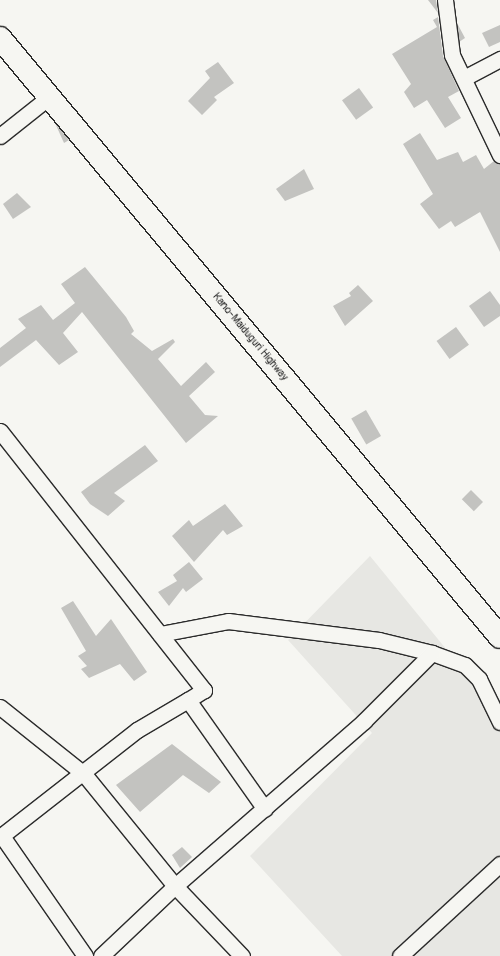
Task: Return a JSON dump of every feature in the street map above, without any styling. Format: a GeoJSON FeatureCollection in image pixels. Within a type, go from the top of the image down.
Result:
{"type":"FeatureCollection","features":[{"type":"Feature","properties":{"kind":"highway","name":"Kano-Maiduguri Highway"},"geometry":{"type":"LineString","coordinates":[[0,38],[500,637]]}},
{"type":"Feature","properties":{"kind":"street"},"geometry":{"type":"LineString","coordinates":[[445,0],[452,55],[500,156]]}},
{"type":"Feature","properties":{"kind":"street"},"geometry":{"type":"LineString","coordinates":[[464,78],[500,59]]}},
{"type":"Feature","properties":{"kind":"street"},"geometry":{"type":"LineString","coordinates":[[0,136],[49,97]]}},
{"type":"Feature","properties":{"kind":"street"},"geometry":{"type":"LineString","coordinates":[[0,431],[204,690],[137,730],[84,774],[1,836],[85,956]]}},
{"type":"Feature","properties":{"kind":"street"},"geometry":{"type":"LineString","coordinates":[[160,634],[228,621],[379,640],[432,652],[465,665],[479,679],[500,722]]}},
{"type":"Feature","properties":{"kind":"street"},"geometry":{"type":"LineString","coordinates":[[101,956],[175,886],[364,722],[432,652]]}},
{"type":"Feature","properties":{"kind":"street"},"geometry":{"type":"LineString","coordinates":[[188,700],[265,809]]}},
{"type":"Feature","properties":{"kind":"street"},"geometry":{"type":"LineString","coordinates":[[0,706],[84,774],[175,886],[242,956]]}},
{"type":"Feature","properties":{"kind":"street"},"geometry":{"type":"LineString","coordinates":[[400,956],[500,864]]}},
{"type":"Feature","properties":{"kind":"shaded area"},"geometry":{"type":"Polygon","coordinates":[[[370,556],[500,715],[500,956],[342,956],[250,856],[372,733],[288,640],[370,556]]]}},
{"type":"Feature","properties":{"kind":"building"},"geometry":{"type":"Polygon","coordinates":[[[428,0],[436,0],[438,13],[428,0]]]}},
{"type":"Feature","properties":{"kind":"building"},"geometry":{"type":"Polygon","coordinates":[[[438,17],[443,56],[459,91],[448,97],[461,118],[445,128],[427,100],[414,108],[404,92],[411,84],[392,54],[437,27],[433,20],[438,17]]]}},
{"type":"Feature","properties":{"kind":"building"},"geometry":{"type":"Polygon","coordinates":[[[457,23],[465,38],[459,42],[457,23]]]}},
{"type":"Feature","properties":{"kind":"building"},"geometry":{"type":"Polygon","coordinates":[[[500,25],[500,42],[489,47],[482,33],[500,25]]]}},
{"type":"Feature","properties":{"kind":"building"},"geometry":{"type":"Polygon","coordinates":[[[218,62],[234,83],[214,97],[217,100],[202,115],[188,101],[210,78],[205,71],[218,62]]]}},
{"type":"Feature","properties":{"kind":"building"},"geometry":{"type":"Polygon","coordinates":[[[359,88],[373,107],[356,120],[342,100],[359,88]]]}},
{"type":"Feature","properties":{"kind":"building"},"geometry":{"type":"Polygon","coordinates":[[[55,123],[69,140],[64,143],[55,123]]]}},
{"type":"Feature","properties":{"kind":"building"},"geometry":{"type":"Polygon","coordinates":[[[420,133],[437,160],[458,152],[463,162],[476,155],[484,169],[494,161],[500,164],[500,252],[480,212],[455,227],[451,221],[439,229],[420,204],[433,194],[403,144],[420,133]]]}},
{"type":"Feature","properties":{"kind":"building"},"geometry":{"type":"Polygon","coordinates":[[[304,169],[314,189],[285,201],[276,189],[304,169]]]}},
{"type":"Feature","properties":{"kind":"building"},"geometry":{"type":"Polygon","coordinates":[[[17,193],[31,207],[13,219],[3,204],[17,193]]]}},
{"type":"Feature","properties":{"kind":"building"},"geometry":{"type":"Polygon","coordinates":[[[85,267],[126,317],[134,331],[131,334],[152,351],[173,339],[175,342],[158,359],[181,386],[206,362],[215,372],[189,396],[205,415],[218,416],[186,443],[82,312],[63,333],[78,352],[59,365],[36,340],[0,367],[0,348],[26,328],[18,319],[41,305],[53,320],[75,303],[61,284],[85,267]]]}},
{"type":"Feature","properties":{"kind":"building"},"geometry":{"type":"Polygon","coordinates":[[[358,285],[373,301],[345,326],[333,306],[351,296],[349,293],[358,285]]]}},
{"type":"Feature","properties":{"kind":"building"},"geometry":{"type":"Polygon","coordinates":[[[490,291],[500,305],[500,316],[484,327],[469,306],[490,291]]]}},
{"type":"Feature","properties":{"kind":"building"},"geometry":{"type":"Polygon","coordinates":[[[456,327],[469,345],[450,359],[437,341],[456,327]]]}},
{"type":"Feature","properties":{"kind":"building"},"geometry":{"type":"Polygon","coordinates":[[[366,410],[381,436],[366,444],[351,419],[366,410]]]}},
{"type":"Feature","properties":{"kind":"building"},"geometry":{"type":"Polygon","coordinates":[[[145,445],[158,461],[114,493],[125,501],[108,516],[90,504],[81,492],[145,445]]]}},
{"type":"Feature","properties":{"kind":"building"},"geometry":{"type":"Polygon","coordinates":[[[471,490],[483,502],[474,511],[462,499],[471,490]]]}},
{"type":"Feature","properties":{"kind":"building"},"geometry":{"type":"Polygon","coordinates":[[[225,504],[243,526],[227,535],[223,530],[194,562],[172,536],[189,520],[193,526],[225,504]]]}},
{"type":"Feature","properties":{"kind":"building"},"geometry":{"type":"Polygon","coordinates":[[[189,562],[203,579],[186,592],[183,588],[169,606],[158,592],[177,581],[173,575],[189,562]]]}},
{"type":"Feature","properties":{"kind":"building"},"geometry":{"type":"Polygon","coordinates":[[[73,601],[96,636],[111,619],[147,672],[134,681],[120,664],[89,678],[81,669],[87,666],[78,656],[86,651],[61,608],[73,601]]]}},
{"type":"Feature","properties":{"kind":"building"},"geometry":{"type":"Polygon","coordinates":[[[172,744],[221,782],[209,793],[183,775],[140,812],[116,785],[172,744]]]}},
{"type":"Feature","properties":{"kind":"building"},"geometry":{"type":"Polygon","coordinates":[[[182,847],[192,857],[180,868],[172,855],[182,847]]]}}]}
